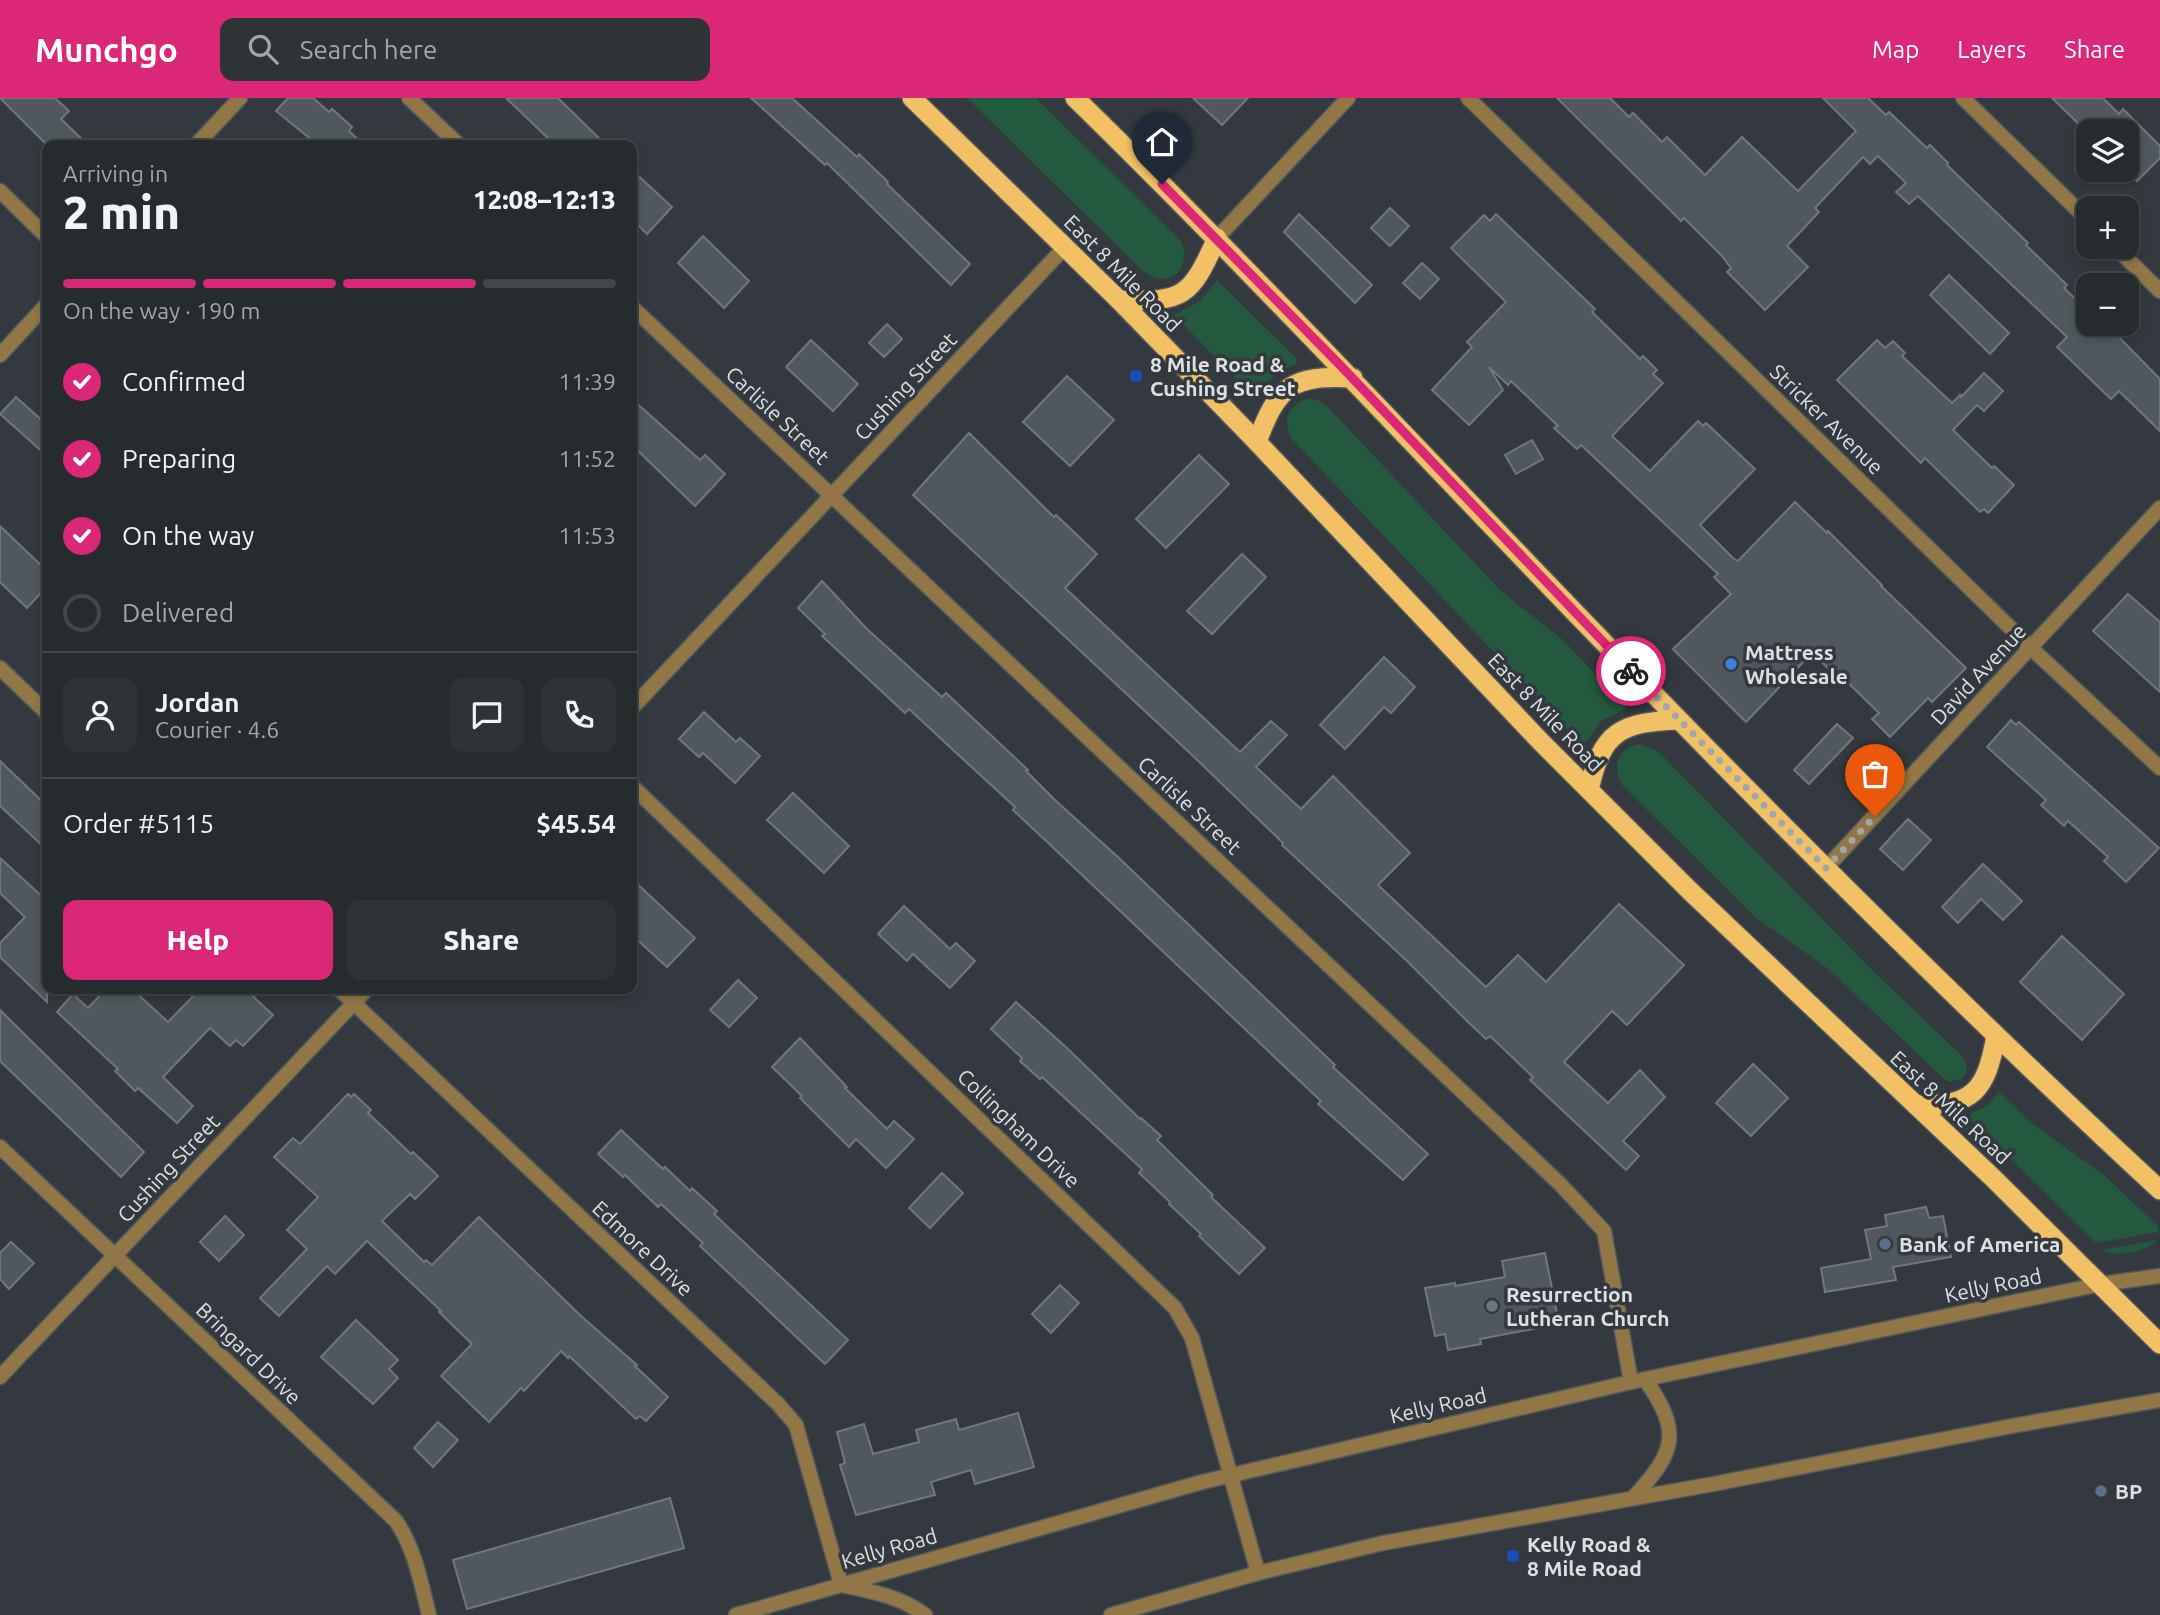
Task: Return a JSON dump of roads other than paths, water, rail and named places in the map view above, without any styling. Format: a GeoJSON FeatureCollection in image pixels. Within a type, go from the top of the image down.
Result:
{"type":"FeatureCollection","features":[{"type":"Feature","properties":{"kind":"highway","name":"East 8 Mile Road"},"geometry":{"type":"LineString","coordinates":[[912,98],[1119,300],[1589,790],[1740,940],[1916,1105],[2160,1344]]}},
{"type":"Feature","properties":{"kind":"highway"},"geometry":{"type":"LineString","coordinates":[[1075,98],[1217,238],[1679,720],[1826,868],[1996,1036],[2160,1190]]}},
{"type":"Feature","properties":{"kind":"highway"},"geometry":{"type":"LineString","coordinates":[[1119,300],[1158,301],[1184,291],[1200,275],[1217,238]]}},
{"type":"Feature","properties":{"kind":"highway"},"geometry":{"type":"LineString","coordinates":[[1257,442],[1270,408],[1284,391],[1294,384],[1324,377],[1353,378]]}},
{"type":"Feature","properties":{"kind":"highway"},"geometry":{"type":"LineString","coordinates":[[1589,790],[1599,756],[1613,736],[1624,728],[1639,723],[1679,720]]}},
{"type":"Feature","properties":{"kind":"highway"},"geometry":{"type":"LineString","coordinates":[[1916,1105],[1943,1106],[1961,1101],[1972,1094],[1988,1073],[1996,1036]]}},
{"type":"Feature","properties":{"kind":"street"},"geometry":{"type":"LineString","coordinates":[[201,140],[240,98]]}},
{"type":"Feature","properties":{"kind":"street"},"geometry":{"type":"LineString","coordinates":[[409,98],[454,140]]}},
{"type":"Feature","properties":{"kind":"street"},"geometry":{"type":"LineString","coordinates":[[1217,238],[1348,98]]}},
{"type":"Feature","properties":{"kind":"street","name":"Stricker Avenue"},"geometry":{"type":"LineString","coordinates":[[1468,98],[2031,648],[2160,768]]}},
{"type":"Feature","properties":{"kind":"street"},"geometry":{"type":"LineString","coordinates":[[1963,98],[2076,208]]}},
{"type":"Feature","properties":{"kind":"street"},"geometry":{"type":"LineString","coordinates":[[0,191],[42,232]]}},
{"type":"Feature","properties":{"kind":"street","name":"Cushing Street"},"geometry":{"type":"LineString","coordinates":[[637,703],[1065,247]]}},
{"type":"Feature","properties":{"kind":"street"},"geometry":{"type":"LineString","coordinates":[[2127,259],[2160,291]]}},
{"type":"Feature","properties":{"kind":"street"},"geometry":{"type":"LineString","coordinates":[[0,355],[42,309]]}},
{"type":"Feature","properties":{"kind":"street","name":"Carlisle Street"},"geometry":{"type":"LineString","coordinates":[[637,312],[1560,1184],[1604,1231],[1639,1380],[1667,1415],[1670,1430],[1668,1443],[1654,1474],[1633,1498]]}},
{"type":"Feature","properties":{"kind":"street","name":"David Avenue"},"geometry":{"type":"LineString","coordinates":[[1826,868],[2160,508]]}},
{"type":"Feature","properties":{"kind":"street"},"geometry":{"type":"LineString","coordinates":[[0,668],[42,708]]}},
{"type":"Feature","properties":{"kind":"street","name":"Collingham Drive"},"geometry":{"type":"LineString","coordinates":[[637,791],[1175,1308],[1192,1338],[1258,1573]]}},
{"type":"Feature","properties":{"kind":"street","name":"Edmore Drive"},"geometry":{"type":"LineString","coordinates":[[344,994],[778,1404],[796,1425],[841,1584]]}},
{"type":"Feature","properties":{"kind":"street","name":"Cushing Street"},"geometry":{"type":"LineString","coordinates":[[0,1377],[362,994]]}},
{"type":"Feature","properties":{"kind":"street","name":"Bringard Drive"},"geometry":{"type":"LineString","coordinates":[[0,1147],[396,1521],[412,1551],[429,1615]]}},
{"type":"Feature","properties":{"kind":"street","name":"Kelly Road"},"geometry":{"type":"LineString","coordinates":[[736,1615],[1076,1516],[1231,1475],[1639,1380],[2101,1284],[2160,1276]]}},
{"type":"Feature","properties":{"kind":"street"},"geometry":{"type":"LineString","coordinates":[[1111,1615],[1258,1573],[1383,1543],[2160,1400]]}},
{"type":"Feature","properties":{"kind":"street"},"geometry":{"type":"LineString","coordinates":[[841,1584],[880,1593],[911,1605],[925,1615]]}},
{"type":"Feature","properties":{"kind":"place","name":"8 Mile Road & Cushing Street"},"geometry":{"type":"Point","coordinates":[1136,376]}},
{"type":"Feature","properties":{"kind":"place","name":"Mattress Wholesale"},"geometry":{"type":"Point","coordinates":[1731,664]}},
{"type":"Feature","properties":{"kind":"place","name":"Bank of America"},"geometry":{"type":"Point","coordinates":[1885,1244]}},
{"type":"Feature","properties":{"kind":"place","name":"Resurrection Lutheran Church"},"geometry":{"type":"Point","coordinates":[1492,1306]}},
{"type":"Feature","properties":{"kind":"place","name":"BP"},"geometry":{"type":"Point","coordinates":[2101,1491]}},
{"type":"Feature","properties":{"kind":"place","name":"Kelly Road & 8 Mile Road"},"geometry":{"type":"Point","coordinates":[1513,1556]}}]}
